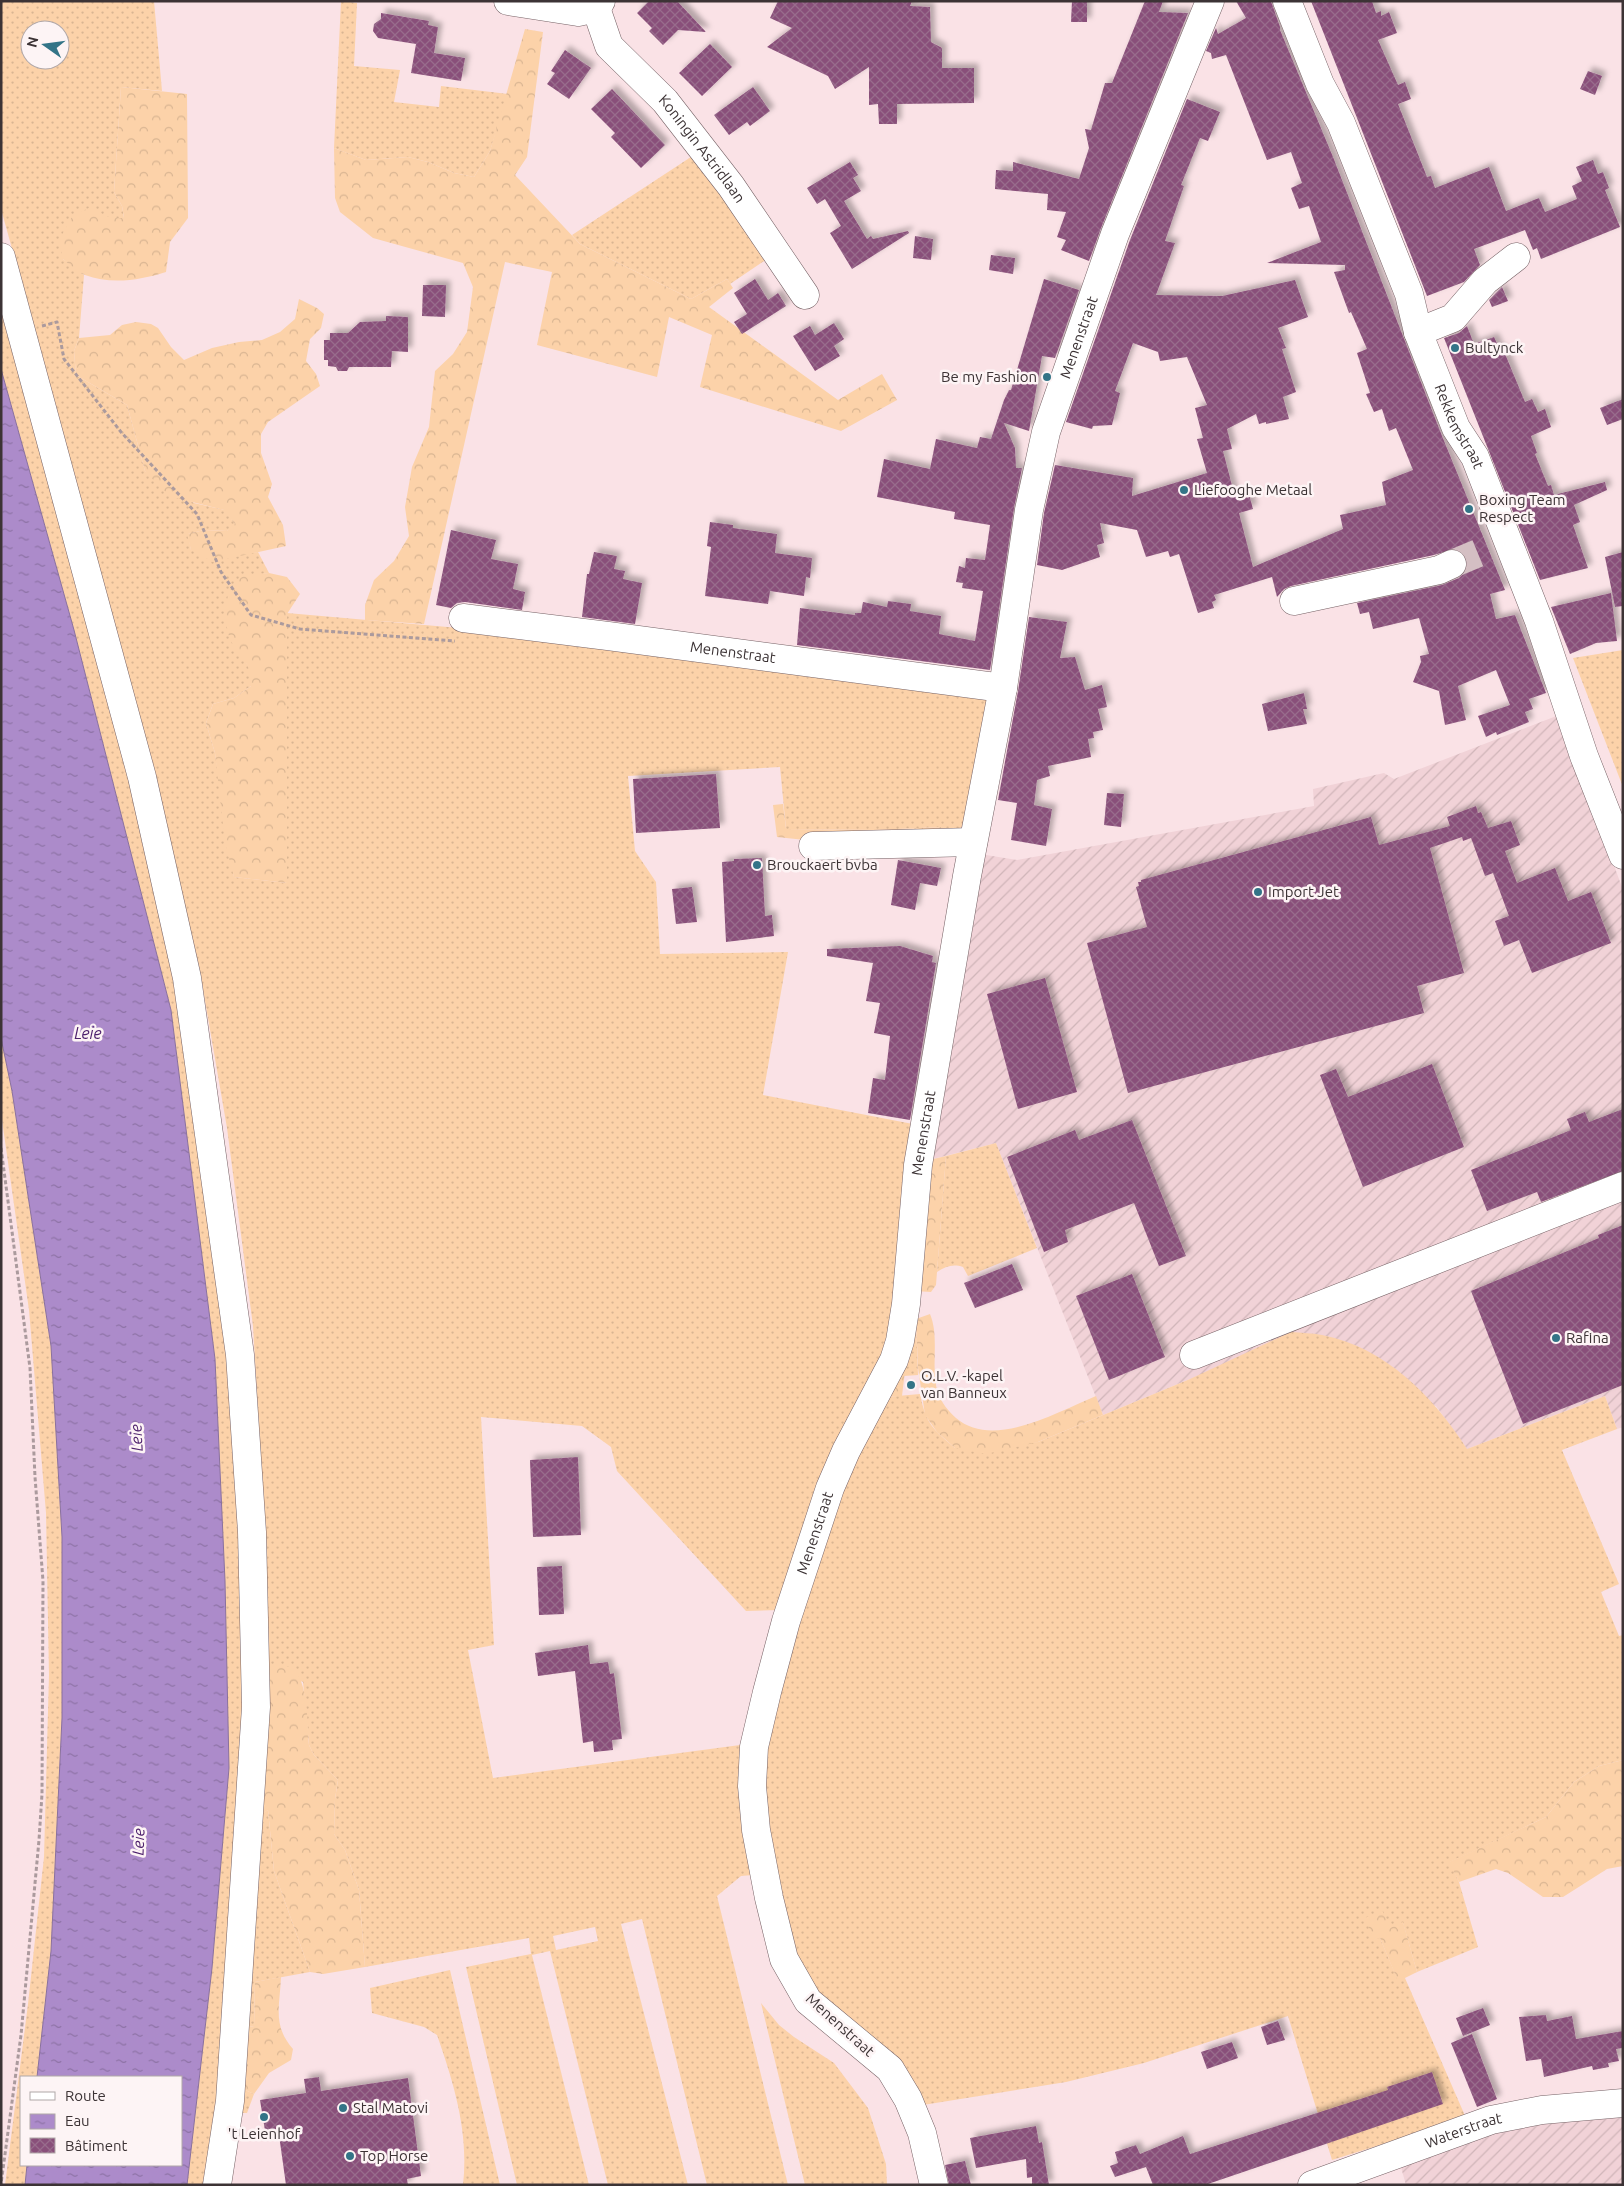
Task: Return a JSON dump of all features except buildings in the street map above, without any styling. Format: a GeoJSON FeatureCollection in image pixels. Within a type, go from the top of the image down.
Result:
{"type":"FeatureCollection","features":[{"type":"Feature","properties":{"kind":"street","name":"Koningin Astridlaan"},"geometry":{"type":"LineString","coordinates":[[508,1],[578,12],[598,5],[608,46],[665,101],[731,186],[805,295]]}},
{"type":"Feature","properties":{"kind":"street","name":"Menenstraat"},"geometry":{"type":"LineString","coordinates":[[934,2185],[922,2133],[908,2099],[890,2069],[808,2001],[784,1958],[767,1888],[756,1830],[752,1786],[754,1747],[786,1621],[830,1488],[846,1451],[894,1360],[900,1341],[906,1304],[918,1165],[973,842],[1003,688],[1029,510],[1046,432],[1115,234],[1210,1]]}},
{"type":"Feature","properties":{"kind":"street","name":"Rekkemstraat"},"geometry":{"type":"LineString","coordinates":[[1287,1],[1320,84],[1341,123],[1406,285],[1418,332],[1456,428],[1475,457],[1498,545],[1539,621],[1584,756],[1623,856]]}},
{"type":"Feature","properties":{"kind":"street"},"geometry":{"type":"LineString","coordinates":[[1,257],[142,777],[187,978],[240,1355],[252,1532],[256,1707],[230,2101],[217,2185]]}},
{"type":"Feature","properties":{"kind":"street"},"geometry":{"type":"LineString","coordinates":[[1418,332],[1453,318],[1485,281],[1516,257]]}},
{"type":"Feature","properties":{"kind":"street"},"geometry":{"type":"LineString","coordinates":[[1294,601],[1430,572],[1452,564]]}},
{"type":"Feature","properties":{"kind":"street","name":"Menenstraat"},"geometry":{"type":"LineString","coordinates":[[470,619],[1003,688]]}},
{"type":"Feature","properties":{"kind":"street"},"geometry":{"type":"LineString","coordinates":[[813,846],[973,842]]}},
{"type":"Feature","properties":{"kind":"street"},"geometry":{"type":"LineString","coordinates":[[1194,1355],[1623,1186]]}},
{"type":"Feature","properties":{"kind":"street","name":"Waterstraat"},"geometry":{"type":"LineString","coordinates":[[1312,2185],[1490,2120],[1542,2110],[1623,2103]]}},
{"type":"Feature","properties":{"kind":"path"},"geometry":{"type":"LineString","coordinates":[[37,328],[57,322],[64,358],[121,432],[197,514],[221,572],[251,615],[300,629],[472,642],[470,619]]}},
{"type":"Feature","properties":{"kind":"path"},"geometry":{"type":"LineString","coordinates":[[1,1148],[30,1368],[35,1477],[43,1581],[42,1794],[39,1840],[21,2035],[1,2184]]}},
{"type":"Feature","properties":{"kind":"shaded area"},"geometry":{"type":"Polygon","coordinates":[[[1559,715],[1623,890],[1623,1427],[1617,1429],[1605,1396],[1467,1449],[1436,1406],[1190,1379],[1103,1415],[996,1143],[929,1160],[980,854],[1017,860],[1314,806],[1313,789],[1384,773],[1394,779],[1559,715]]]}},
{"type":"Feature","properties":{"kind":"shaded area"},"geometry":{"type":"Polygon","coordinates":[[[1623,2112],[1623,2185],[1406,2185],[1400,2164],[1493,2133],[1538,2123],[1623,2112]]]}},
{"type":"Feature","properties":{"kind":"green space"},"geometry":{"type":"Polygon","coordinates":[[[1,1],[154,1],[162,91],[121,87],[114,192],[122,206],[124,218],[111,218],[63,259],[84,275],[79,338],[74,351],[76,375],[127,405],[145,471],[194,503],[225,510],[236,525],[227,531],[204,530],[188,534],[191,550],[244,554],[258,552],[269,573],[243,577],[246,662],[251,671],[251,686],[234,698],[213,704],[206,723],[215,753],[234,877],[287,883],[287,613],[459,628],[975,691],[991,701],[968,823],[950,834],[943,827],[874,830],[786,829],[780,767],[628,776],[635,851],[656,882],[660,954],[788,952],[763,1095],[918,1125],[893,1334],[779,1610],[746,1611],[617,1471],[611,1447],[582,1426],[481,1417],[494,1645],[468,1650],[493,1778],[740,1745],[741,1811],[753,1875],[741,1876],[717,1896],[788,2185],[707,2185],[642,1919],[621,1924],[688,2185],[608,2185],[550,1951],[532,1955],[589,2185],[517,2185],[466,1967],[531,1954],[529,1938],[365,1967],[359,1890],[345,1850],[334,1834],[335,1799],[338,1780],[314,1755],[309,1745],[303,1682],[260,1664],[262,1480],[253,1326],[227,1128],[199,966],[166,827],[58,414],[1,209],[1,1]],[[595,1927],[553,1936],[556,1950],[598,1941],[595,1927]]]}},
{"type":"Feature","properties":{"kind":"green space"},"geometry":{"type":"Polygon","coordinates":[[[341,1],[357,3],[354,66],[400,70],[394,102],[439,107],[441,86],[508,94],[490,151],[474,177],[454,173],[428,162],[408,157],[366,160],[334,148],[341,1]]]}},
{"type":"Feature","properties":{"kind":"green space"},"geometry":{"type":"Polygon","coordinates":[[[525,29],[543,32],[527,157],[515,175],[580,244],[691,299],[727,279],[733,288],[709,307],[838,400],[882,374],[897,400],[841,431],[700,387],[712,335],[669,317],[657,377],[537,345],[552,272],[505,262],[424,624],[365,620],[365,605],[374,580],[394,561],[409,536],[405,507],[412,467],[429,427],[435,371],[453,354],[467,332],[473,287],[463,263],[373,238],[340,212],[335,198],[334,148],[366,160],[408,157],[428,162],[454,173],[474,177],[490,151],[525,29]]]}},
{"type":"Feature","properties":{"kind":"green space"},"geometry":{"type":"Polygon","coordinates":[[[121,87],[187,94],[188,218],[170,242],[166,272],[136,279],[115,281],[95,278],[76,270],[63,259],[59,240],[73,215],[89,208],[111,218],[124,218],[122,206],[114,192],[121,87]]]}},
{"type":"Feature","properties":{"kind":"green space"},"geometry":{"type":"Polygon","coordinates":[[[697,153],[767,259],[730,284],[727,279],[691,299],[580,244],[572,235],[697,153]]]}},
{"type":"Feature","properties":{"kind":"green space"},"geometry":{"type":"Polygon","coordinates":[[[1,296],[125,746],[184,1006],[234,1411],[245,1729],[221,2068],[207,2185],[187,2185],[212,1968],[229,1768],[225,1581],[215,1359],[171,1010],[74,630],[1,369],[1,296]]]}},
{"type":"Feature","properties":{"kind":"green space"},"geometry":{"type":"Polygon","coordinates":[[[299,299],[317,308],[324,314],[321,328],[310,339],[306,361],[316,374],[320,386],[268,422],[261,434],[261,453],[272,484],[268,497],[283,525],[286,546],[213,562],[191,550],[187,534],[204,530],[227,531],[235,524],[224,510],[176,498],[163,490],[145,471],[127,405],[76,375],[74,351],[79,338],[110,335],[122,325],[136,322],[151,324],[158,328],[171,347],[184,360],[212,348],[239,342],[262,340],[280,332],[295,319],[299,299]]]}},
{"type":"Feature","properties":{"kind":"green space"},"geometry":{"type":"Polygon","coordinates":[[[269,573],[287,577],[300,594],[287,614],[287,883],[234,877],[225,843],[215,753],[206,723],[213,704],[234,698],[251,686],[251,677],[247,665],[228,634],[226,606],[231,589],[235,582],[242,577],[252,574],[269,573]]]}},
{"type":"Feature","properties":{"kind":"green space"},"geometry":{"type":"Polygon","coordinates":[[[1623,650],[1623,787],[1573,658],[1623,650]]]}},
{"type":"Feature","properties":{"kind":"green space"},"geometry":{"type":"Polygon","coordinates":[[[783,804],[786,829],[874,830],[943,827],[950,829],[950,834],[805,840],[777,837],[773,805],[783,804]]]}},
{"type":"Feature","properties":{"kind":"green space"},"geometry":{"type":"Polygon","coordinates":[[[1,1038],[12,1091],[51,1346],[62,1537],[62,1718],[51,1951],[37,2076],[20,2076],[20,2166],[27,2166],[25,2185],[5,2185],[44,1857],[49,1675],[46,1513],[29,1310],[1,1113],[1,1038]]]}},
{"type":"Feature","properties":{"kind":"green space"},"geometry":{"type":"Polygon","coordinates":[[[996,1143],[1037,1248],[968,1276],[963,1267],[959,1266],[950,1266],[937,1272],[946,1156],[996,1143]]]}},
{"type":"Feature","properties":{"kind":"green space"},"geometry":{"type":"Polygon","coordinates":[[[946,1156],[936,1285],[931,1292],[914,1291],[929,1160],[946,1156]]]}},
{"type":"Feature","properties":{"kind":"green space"},"geometry":{"type":"Polygon","coordinates":[[[930,1314],[933,1323],[935,1373],[938,1393],[951,1413],[971,1427],[988,1430],[1025,1425],[1096,1396],[1103,1415],[1038,1442],[986,1454],[955,1448],[937,1432],[925,1415],[918,1368],[916,1319],[930,1314]]]}},
{"type":"Feature","properties":{"kind":"green space"},"geometry":{"type":"Polygon","coordinates":[[[916,1319],[918,1375],[904,1376],[904,1371],[897,1372],[916,1319]]]}},
{"type":"Feature","properties":{"kind":"green space"},"geometry":{"type":"Polygon","coordinates":[[[1291,1332],[1318,1334],[1345,1341],[1387,1363],[1423,1393],[1454,1430],[1467,1449],[1605,1396],[1617,1429],[1562,1450],[1619,1584],[1601,1592],[1619,1636],[1623,1635],[1623,1760],[1599,1766],[1574,1782],[1546,1817],[1450,1862],[1459,1882],[1478,1947],[1417,1972],[1403,1923],[1380,1938],[1397,1978],[1405,1978],[1466,2118],[1332,2160],[1288,2016],[1144,2063],[1066,2082],[923,2105],[808,1986],[794,1959],[763,1832],[767,1722],[834,1498],[886,1397],[920,1394],[931,1425],[955,1448],[1038,1442],[1190,1379],[1291,1332]]]}},
{"type":"Feature","properties":{"kind":"green space"},"geometry":{"type":"Polygon","coordinates":[[[905,1371],[902,1396],[886,1397],[897,1372],[905,1371]]]}},
{"type":"Feature","properties":{"kind":"green space"},"geometry":{"type":"Polygon","coordinates":[[[260,1664],[284,1665],[297,1673],[306,1703],[309,1745],[314,1755],[338,1780],[335,1799],[334,1834],[345,1850],[359,1890],[365,1967],[323,1974],[310,1972],[274,1871],[268,1810],[259,1816],[260,1664]]]}},
{"type":"Feature","properties":{"kind":"green space"},"geometry":{"type":"Polygon","coordinates":[[[1623,1760],[1623,1866],[1607,1869],[1563,1897],[1543,1897],[1508,1873],[1496,1869],[1459,1882],[1449,1862],[1546,1817],[1574,1782],[1599,1766],[1623,1760]]]}},
{"type":"Feature","properties":{"kind":"green space"},"geometry":{"type":"Polygon","coordinates":[[[268,1810],[274,1871],[310,1972],[255,1982],[254,2026],[244,2028],[258,1816],[268,1810]]]}},
{"type":"Feature","properties":{"kind":"green space"},"geometry":{"type":"Polygon","coordinates":[[[1382,1910],[1390,1928],[1403,1922],[1417,1972],[1405,1978],[1397,1979],[1380,1938],[1374,1940],[1365,1918],[1382,1910]]]}},
{"type":"Feature","properties":{"kind":"green space"},"geometry":{"type":"Polygon","coordinates":[[[450,1970],[500,2185],[463,2185],[464,2146],[459,2108],[437,2035],[424,2027],[372,2013],[370,1988],[450,1970]]]}},
{"type":"Feature","properties":{"kind":"green space"},"geometry":{"type":"Polygon","coordinates":[[[281,1977],[279,2015],[282,2032],[293,2049],[291,2060],[269,2073],[254,2094],[243,2089],[244,2028],[254,2026],[255,1982],[281,1977]]]}},
{"type":"Feature","properties":{"kind":"green space"},"geometry":{"type":"Polygon","coordinates":[[[761,2003],[779,2025],[834,2063],[868,2108],[886,2164],[887,2185],[805,2185],[761,2003]]]}},
{"type":"Feature","properties":{"kind":"green space"},"geometry":{"type":"Polygon","coordinates":[[[243,2089],[254,2094],[247,2113],[234,2113],[243,2089]]]}},
{"type":"Feature","properties":{"kind":"water","name":"Leie"},"geometry":{"type":"Polygon","coordinates":[[[1,369],[74,630],[171,1010],[215,1359],[225,1581],[229,1768],[212,1968],[187,2185],[25,2185],[27,2166],[182,2166],[182,2076],[37,2076],[51,1951],[62,1718],[62,1537],[51,1346],[12,1091],[1,1038],[1,369]]]}},
{"type":"Feature","properties":{"kind":"tunnel"},"geometry":{"type":"LineString","coordinates":[[1452,564],[1488,549]]}},
{"type":"Feature","properties":{"kind":"place","name":"Bultynck"},"geometry":{"type":"Point","coordinates":[1455,348]}},
{"type":"Feature","properties":{"kind":"place","name":"Be my Fashion"},"geometry":{"type":"Point","coordinates":[1047,377]}},
{"type":"Feature","properties":{"kind":"place","name":"Liefooghe Metaal"},"geometry":{"type":"Point","coordinates":[1184,490]}},
{"type":"Feature","properties":{"kind":"place","name":"Boxing Team Respect"},"geometry":{"type":"Point","coordinates":[1469,509]}},
{"type":"Feature","properties":{"kind":"place","name":"Brouckaert bvba"},"geometry":{"type":"Point","coordinates":[757,865]}},
{"type":"Feature","properties":{"kind":"place","name":"Import Jet"},"geometry":{"type":"Point","coordinates":[1258,892]}},
{"type":"Feature","properties":{"kind":"place","name":"Rafina"},"geometry":{"type":"Point","coordinates":[1556,1338]}},
{"type":"Feature","properties":{"kind":"place","name":"O.L.V. -kapel van Banneux"},"geometry":{"type":"Point","coordinates":[911,1385]}},
{"type":"Feature","properties":{"kind":"place","name":"Stal Matovi"},"geometry":{"type":"Point","coordinates":[343,2108]}},
{"type":"Feature","properties":{"kind":"place","name":"'t Leienhof"},"geometry":{"type":"Point","coordinates":[264,2117]}},
{"type":"Feature","properties":{"kind":"place","name":"Top Horse"},"geometry":{"type":"Point","coordinates":[350,2156]}}]}
